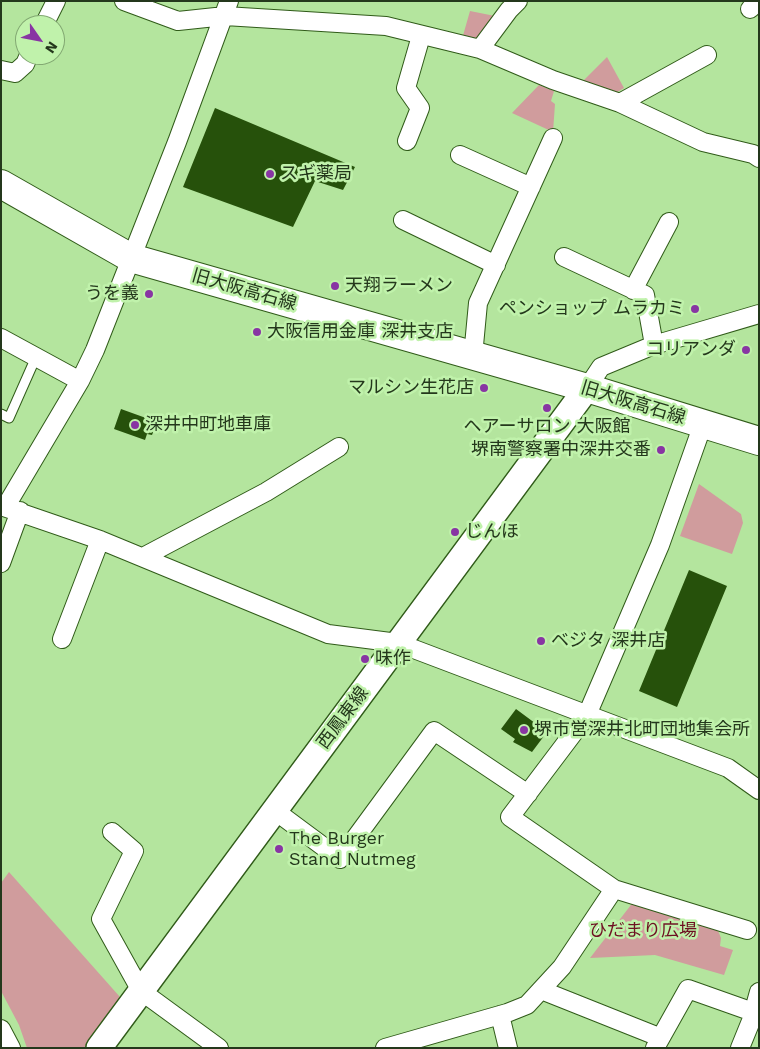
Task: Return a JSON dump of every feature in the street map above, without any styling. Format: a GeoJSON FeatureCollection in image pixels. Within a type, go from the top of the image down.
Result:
{"type":"FeatureCollection","features":[{"type":"Feature","properties":{"kind":"main road","name":"旧大阪高石線"},"geometry":{"type":"LineString","coordinates":[[1,184],[131,258],[587,388],[759,441]]}},
{"type":"Feature","properties":{"kind":"main road","name":"西鳳東線"},"geometry":{"type":"LineString","coordinates":[[99,1048],[587,388]]}},
{"type":"Feature","properties":{"kind":"street"},"geometry":{"type":"LineString","coordinates":[[49,15],[56,1]]}},
{"type":"Feature","properties":{"kind":"street"},"geometry":{"type":"LineString","coordinates":[[124,1],[178,20],[227,9],[386,26],[480,49],[553,80],[620,103],[703,142],[753,154],[759,158]]}},
{"type":"Feature","properties":{"kind":"street"},"geometry":{"type":"LineString","coordinates":[[480,49],[512,4]]}},
{"type":"Feature","properties":{"kind":"street"},"geometry":{"type":"LineString","coordinates":[[1,563],[9,508],[80,381],[131,258],[227,9]]}},
{"type":"Feature","properties":{"kind":"street"},"geometry":{"type":"LineString","coordinates":[[407,140],[420,108],[406,88],[421,36]]}},
{"type":"Feature","properties":{"kind":"street"},"geometry":{"type":"LineString","coordinates":[[620,103],[708,55]]}},
{"type":"Feature","properties":{"kind":"street"},"geometry":{"type":"LineString","coordinates":[[1,70],[15,73],[24,65]]}},
{"type":"Feature","properties":{"kind":"street"},"geometry":{"type":"LineString","coordinates":[[473,356],[478,303],[554,138]]}},
{"type":"Feature","properties":{"kind":"street"},"geometry":{"type":"LineString","coordinates":[[460,155],[531,187]]}},
{"type":"Feature","properties":{"kind":"street"},"geometry":{"type":"LineString","coordinates":[[404,220],[496,265]]}},
{"type":"Feature","properties":{"kind":"street"},"geometry":{"type":"LineString","coordinates":[[633,290],[669,222]]}},
{"type":"Feature","properties":{"kind":"street"},"geometry":{"type":"LineString","coordinates":[[564,257],[645,296],[654,345]]}},
{"type":"Feature","properties":{"kind":"street"},"geometry":{"type":"LineString","coordinates":[[587,388],[601,367],[654,345],[759,314]]}},
{"type":"Feature","properties":{"kind":"street"},"geometry":{"type":"LineString","coordinates":[[1,338],[80,381]]}},
{"type":"Feature","properties":{"kind":"street"},"geometry":{"type":"LineString","coordinates":[[703,424],[660,545],[587,715],[510,817],[614,890],[748,930]]}},
{"type":"Feature","properties":{"kind":"street"},"geometry":{"type":"LineString","coordinates":[[143,557],[266,492],[339,447]]}},
{"type":"Feature","properties":{"kind":"street"},"geometry":{"type":"LineString","coordinates":[[9,508],[100,540],[328,634],[398,643],[728,768],[759,790]]}},
{"type":"Feature","properties":{"kind":"street"},"geometry":{"type":"LineString","coordinates":[[62,639],[100,540]]}},
{"type":"Feature","properties":{"kind":"street"},"geometry":{"type":"LineString","coordinates":[[274,810],[340,859],[434,731],[528,794]]}},
{"type":"Feature","properties":{"kind":"street"},"geometry":{"type":"LineString","coordinates":[[112,832],[134,851],[101,919],[141,991],[200,1042],[219,1048]]}},
{"type":"Feature","properties":{"kind":"street"},"geometry":{"type":"LineString","coordinates":[[385,1048],[500,1015],[527,1005],[562,967],[614,890]]}},
{"type":"Feature","properties":{"kind":"street"},"geometry":{"type":"LineString","coordinates":[[541,990],[657,1042],[688,989],[755,1018]]}},
{"type":"Feature","properties":{"kind":"street"},"geometry":{"type":"LineString","coordinates":[[740,1048],[755,1018],[759,992]]}},
{"type":"Feature","properties":{"kind":"street"},"geometry":{"type":"LineString","coordinates":[[500,1015],[508,1048]]}},
{"type":"Feature","properties":{"kind":"street"},"geometry":{"type":"LineString","coordinates":[[1,1029],[11,1048]]}},
{"type":"Feature","properties":{"kind":"lane"},"geometry":{"type":"LineString","coordinates":[[1,414],[9,418],[36,357]]}},
{"type":"Feature","properties":{"kind":"green space"},"geometry":{"type":"Polygon","coordinates":[[[470,11],[495,16],[481,38],[472,42],[462,39],[470,11]]]}},
{"type":"Feature","properties":{"kind":"green space"},"geometry":{"type":"Polygon","coordinates":[[[607,57],[624,88],[614,94],[582,82],[607,57]]]}},
{"type":"Feature","properties":{"kind":"green space"},"geometry":{"type":"Polygon","coordinates":[[[539,85],[554,91],[551,101],[555,104],[553,132],[512,113],[539,85]]]}},
{"type":"Feature","properties":{"kind":"green space"},"geometry":{"type":"Polygon","coordinates":[[[699,484],[741,514],[743,523],[732,554],[680,536],[699,484]]]}},
{"type":"Feature","properties":{"kind":"green space"},"geometry":{"type":"Polygon","coordinates":[[[9,872],[120,997],[84,1048],[27,1048],[19,1025],[1,991],[1,883],[9,872]]]}},
{"type":"Feature","properties":{"kind":"green space","name":"ひだまり広場"},"geometry":{"type":"Polygon","coordinates":[[[634,901],[717,928],[721,938],[720,946],[733,950],[724,975],[655,955],[590,958],[634,901]]]}},
{"type":"Feature","properties":{"kind":"building","name":"スギ薬局"},"geometry":{"type":"Polygon","coordinates":[[[215,108],[355,167],[343,190],[315,181],[293,227],[183,187],[215,108]]]}},
{"type":"Feature","properties":{"kind":"building","name":"深井中町地車庫"},"geometry":{"type":"Polygon","coordinates":[[[121,409],[157,422],[152,435],[147,434],[145,440],[114,429],[121,409]]]}},
{"type":"Feature","properties":{"kind":"building"},"geometry":{"type":"Polygon","coordinates":[[[689,570],[727,586],[677,707],[639,691],[689,570]]]}},
{"type":"Feature","properties":{"kind":"building","name":"堺市営深井北町団地集会所"},"geometry":{"type":"Polygon","coordinates":[[[516,709],[547,732],[532,752],[513,742],[515,739],[501,729],[516,709]]]}},
{"type":"Feature","properties":{"kind":"place","name":"スギ薬局"},"geometry":{"type":"Point","coordinates":[270,174]}},
{"type":"Feature","properties":{"kind":"place","name":"天翔ラーメン"},"geometry":{"type":"Point","coordinates":[335,286]}},
{"type":"Feature","properties":{"kind":"place","name":"うを義"},"geometry":{"type":"Point","coordinates":[149,294]}},
{"type":"Feature","properties":{"kind":"place","name":"ペンショップ ムラカミ"},"geometry":{"type":"Point","coordinates":[695,309]}},
{"type":"Feature","properties":{"kind":"place","name":"大阪信用金庫 深井支店"},"geometry":{"type":"Point","coordinates":[257,332]}},
{"type":"Feature","properties":{"kind":"place","name":"コリアンダ"},"geometry":{"type":"Point","coordinates":[746,350]}},
{"type":"Feature","properties":{"kind":"place","name":"マルシン生花店"},"geometry":{"type":"Point","coordinates":[484,388]}},
{"type":"Feature","properties":{"kind":"place","name":"ヘアーサロン 大阪館"},"geometry":{"type":"Point","coordinates":[547,408]}},
{"type":"Feature","properties":{"kind":"place","name":"深井中町地車庫"},"geometry":{"type":"Point","coordinates":[135,425]}},
{"type":"Feature","properties":{"kind":"place","name":"堺南警察署中深井交番"},"geometry":{"type":"Point","coordinates":[661,450]}},
{"type":"Feature","properties":{"kind":"place","name":"じんほ"},"geometry":{"type":"Point","coordinates":[455,532]}},
{"type":"Feature","properties":{"kind":"place","name":"ベジタ 深井店"},"geometry":{"type":"Point","coordinates":[541,641]}},
{"type":"Feature","properties":{"kind":"place","name":"味作"},"geometry":{"type":"Point","coordinates":[365,659]}},
{"type":"Feature","properties":{"kind":"place","name":"堺市営深井北町団地集会所"},"geometry":{"type":"Point","coordinates":[524,730]}},
{"type":"Feature","properties":{"kind":"place","name":"The Burger Stand Nutmeg"},"geometry":{"type":"Point","coordinates":[279,849]}}]}
